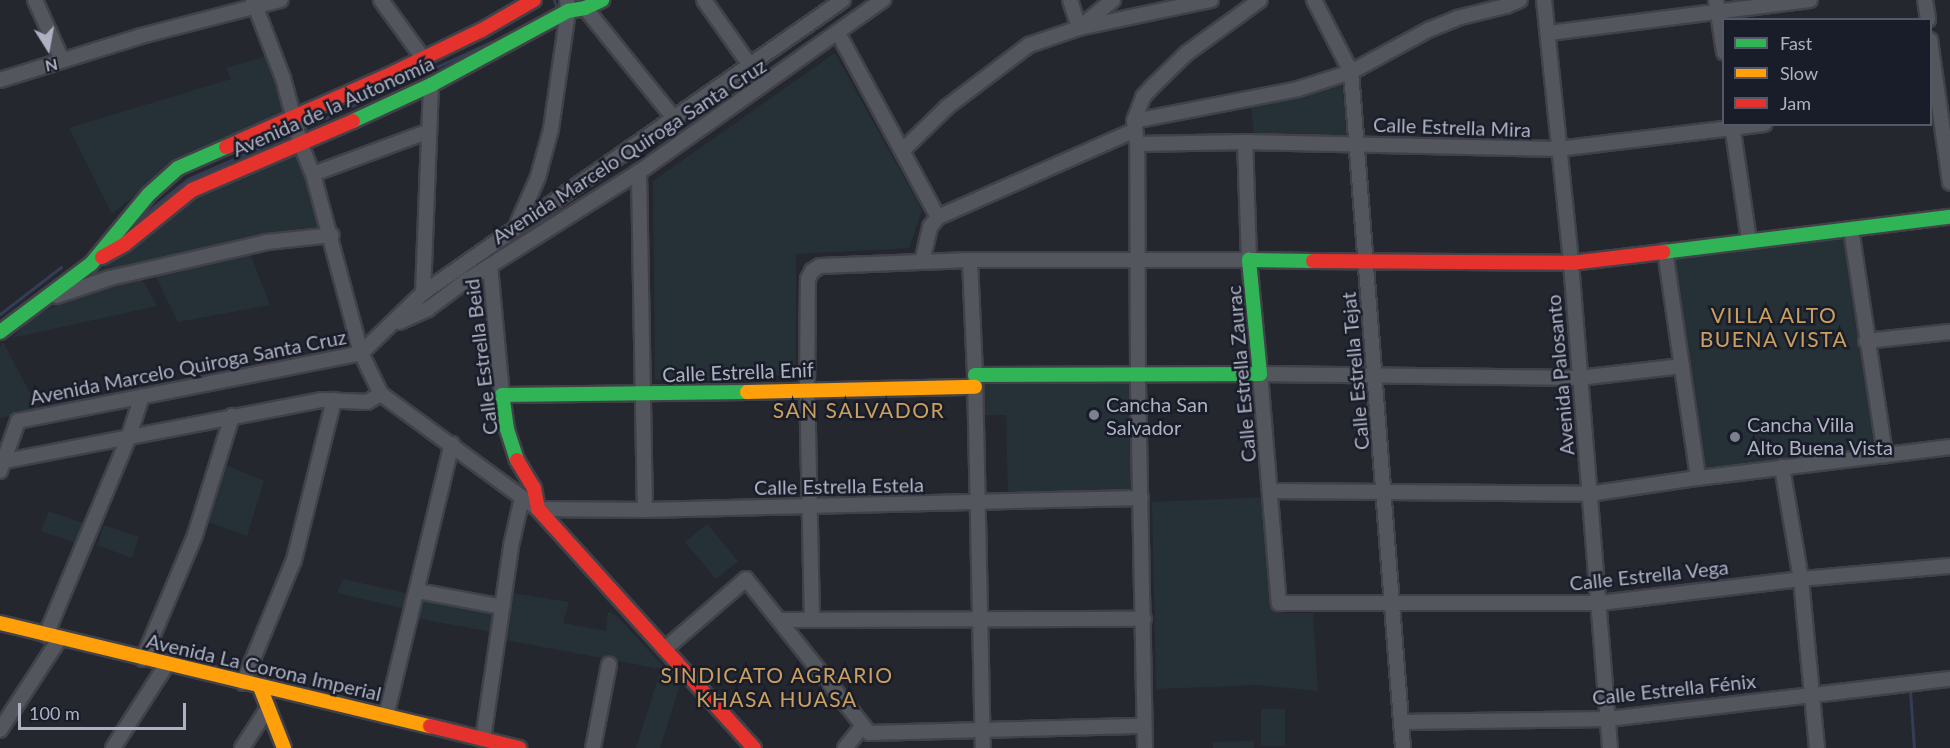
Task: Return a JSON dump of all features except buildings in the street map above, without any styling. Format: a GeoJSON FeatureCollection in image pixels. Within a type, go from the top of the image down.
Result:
{"type":"FeatureCollection","features":[{"type":"Feature","properties":{"kind":"street"},"geometry":{"type":"LineString","coordinates":[[35,0],[62,60]]}},
{"type":"Feature","properties":{"kind":"street"},"geometry":{"type":"LineString","coordinates":[[0,80],[141,36],[255,4],[280,0]]}},
{"type":"Feature","properties":{"kind":"street"},"geometry":{"type":"LineString","coordinates":[[381,0],[423,58]]}},
{"type":"Feature","properties":{"kind":"street","name":"Avenida de la Autonomía"},"geometry":{"type":"LineString","coordinates":[[91,264],[148,195],[178,168],[294,119],[482,30],[534,0]]}},
{"type":"Feature","properties":{"kind":"street","name":"Avenida de la Autonomía"},"geometry":{"type":"LineString","coordinates":[[91,264],[125,244],[192,190],[301,145],[431,85],[568,6],[585,8],[602,0]]}},
{"type":"Feature","properties":{"kind":"street"},"geometry":{"type":"LineString","coordinates":[[704,0],[749,64]]}},
{"type":"Feature","properties":{"kind":"street","name":"Avenida Marcelo Quiroga Santa Cruz"},"geometry":{"type":"LineString","coordinates":[[391,326],[428,309],[490,266],[639,172],[884,0]]}},
{"type":"Feature","properties":{"kind":"street"},"geometry":{"type":"LineString","coordinates":[[1070,0],[1079,28]]}},
{"type":"Feature","properties":{"kind":"street"},"geometry":{"type":"LineString","coordinates":[[1079,28],[1113,0]]}},
{"type":"Feature","properties":{"kind":"street"},"geometry":{"type":"LineString","coordinates":[[903,150],[947,107],[1029,45],[1079,28],[1211,0]]}},
{"type":"Feature","properties":{"kind":"street"},"geometry":{"type":"LineString","coordinates":[[1145,748],[1135,132],[1143,97],[1152,87],[1187,53],[1260,0]]}},
{"type":"Feature","properties":{"kind":"street","name":"Calle Estrella Tejat"},"geometry":{"type":"LineString","coordinates":[[1314,0],[1351,72],[1359,144],[1365,259],[1403,748]]}},
{"type":"Feature","properties":{"kind":"street"},"geometry":{"type":"LineString","coordinates":[[922,262],[930,227],[938,217],[1135,132],[1242,99],[1298,89],[1351,72],[1428,30],[1457,18],[1520,0]]}},
{"type":"Feature","properties":{"kind":"street","name":"Avenida Palosanto"},"geometry":{"type":"LineString","coordinates":[[1544,0],[1571,263],[1610,748]]}},
{"type":"Feature","properties":{"kind":"street"},"geometry":{"type":"LineString","coordinates":[[1549,33],[1718,5],[1810,0]]}},
{"type":"Feature","properties":{"kind":"street"},"geometry":{"type":"LineString","coordinates":[[1925,0],[1928,18]]}},
{"type":"Feature","properties":{"kind":"street","name":"Avenida Marcelo Quiroga Santa Cruz"},"geometry":{"type":"LineString","coordinates":[[1,465],[18,421],[361,352],[391,326],[423,293],[834,2]]}},
{"type":"Feature","properties":{"kind":"street"},"geometry":{"type":"LineString","coordinates":[[255,4],[283,78],[301,145],[313,174],[332,235],[361,352],[381,394],[538,509],[754,748]]}},
{"type":"Feature","properties":{"kind":"street"},"geometry":{"type":"LineString","coordinates":[[1718,5],[1722,36]]}},
{"type":"Feature","properties":{"kind":"street"},"geometry":{"type":"LineString","coordinates":[[515,227],[534,187],[551,129],[568,6]]}},
{"type":"Feature","properties":{"kind":"street"},"geometry":{"type":"LineString","coordinates":[[585,8],[673,117]]}},
{"type":"Feature","properties":{"kind":"street"},"geometry":{"type":"LineString","coordinates":[[838,33],[938,217]]}},
{"type":"Feature","properties":{"kind":"street"},"geometry":{"type":"LineString","coordinates":[[1932,53],[1950,183]]}},
{"type":"Feature","properties":{"kind":"street"},"geometry":{"type":"LineString","coordinates":[[423,293],[431,85]]}},
{"type":"Feature","properties":{"kind":"street"},"geometry":{"type":"LineString","coordinates":[[1732,126],[1749,241]]}},
{"type":"Feature","properties":{"kind":"street","name":"Calle Estrella Mira"},"geometry":{"type":"LineString","coordinates":[[1135,132],[1245,142],[1558,149],[1732,126]]}},
{"type":"Feature","properties":{"kind":"street"},"geometry":{"type":"LineString","coordinates":[[313,174],[429,131]]}},
{"type":"Feature","properties":{"kind":"street","name":"Calle Estrella Zaurac"},"geometry":{"type":"LineString","coordinates":[[1245,142],[1250,260],[1279,603]]}},
{"type":"Feature","properties":{"kind":"street"},"geometry":{"type":"LineString","coordinates":[[639,172],[645,510]]}},
{"type":"Feature","properties":{"kind":"street"},"geometry":{"type":"LineString","coordinates":[[812,620],[812,507],[807,389],[808,279],[812,271],[820,266],[970,260],[1138,258],[1571,263],[1950,217]]}},
{"type":"Feature","properties":{"kind":"street"},"geometry":{"type":"LineString","coordinates":[[1851,230],[1866,341],[1885,454]]}},
{"type":"Feature","properties":{"kind":"street"},"geometry":{"type":"LineString","coordinates":[[47,299],[110,278],[267,242],[332,235]]}},
{"type":"Feature","properties":{"kind":"street"},"geometry":{"type":"LineString","coordinates":[[1665,251],[1698,478]]}},
{"type":"Feature","properties":{"kind":"street"},"geometry":{"type":"LineString","coordinates":[[970,260],[983,748]]}},
{"type":"Feature","properties":{"kind":"street"},"geometry":{"type":"LineString","coordinates":[[0,332],[91,264]]}},
{"type":"Feature","properties":{"kind":"street","name":"Calle Estrella Beid"},"geometry":{"type":"LineString","coordinates":[[490,266],[507,429],[518,461],[534,488],[538,509]]}},
{"type":"Feature","properties":{"kind":"street"},"geometry":{"type":"LineString","coordinates":[[1866,341],[1950,332]]}},
{"type":"Feature","properties":{"kind":"street"},"geometry":{"type":"LineString","coordinates":[[1260,374],[1579,378],[1682,366]]}},
{"type":"Feature","properties":{"kind":"street","name":"Calle Estrella Enif"},"geometry":{"type":"LineString","coordinates":[[502,395],[642,395],[1138,374],[1260,374]]}},
{"type":"Feature","properties":{"kind":"street"},"geometry":{"type":"LineString","coordinates":[[1,465],[232,416],[334,400],[367,402],[381,394]]}},
{"type":"Feature","properties":{"kind":"street"},"geometry":{"type":"LineString","coordinates":[[46,635],[128,439],[142,396]]}},
{"type":"Feature","properties":{"kind":"street"},"geometry":{"type":"LineString","coordinates":[[243,683],[294,560],[334,400]]}},
{"type":"Feature","properties":{"kind":"street"},"geometry":{"type":"LineString","coordinates":[[142,658],[195,535],[232,416]]}},
{"type":"Feature","properties":{"kind":"street"},"geometry":{"type":"LineString","coordinates":[[386,716],[452,444]]}},
{"type":"Feature","properties":{"kind":"street"},"geometry":{"type":"LineString","coordinates":[[1271,490],[1589,494],[1782,467],[1950,447]]}},
{"type":"Feature","properties":{"kind":"street"},"geometry":{"type":"LineString","coordinates":[[1782,467],[1801,579],[1817,748]]}},
{"type":"Feature","properties":{"kind":"street"},"geometry":{"type":"LineString","coordinates":[[483,739],[502,608],[522,498]]}},
{"type":"Feature","properties":{"kind":"street","name":"Calle Estrella Estela"},"geometry":{"type":"LineString","coordinates":[[538,509],[812,507],[1141,498]]}},
{"type":"Feature","properties":{"kind":"street","name":"Calle Estrella Vega"},"geometry":{"type":"LineString","coordinates":[[1279,603],[1393,605],[1600,603],[1801,579],[1950,566]]}},
{"type":"Feature","properties":{"kind":"street"},"geometry":{"type":"LineString","coordinates":[[665,649],[746,579],[869,733],[982,732],[1144,726]]}},
{"type":"Feature","properties":{"kind":"street"},"geometry":{"type":"LineString","coordinates":[[417,591],[502,608]]}},
{"type":"Feature","properties":{"kind":"street"},"geometry":{"type":"LineString","coordinates":[[781,620],[1144,619]]}},
{"type":"Feature","properties":{"kind":"street","name":"Avenida La Corona Imperial"},"geometry":{"type":"LineString","coordinates":[[0,623],[260,687],[291,691],[519,748]]}},
{"type":"Feature","properties":{"kind":"street"},"geometry":{"type":"LineString","coordinates":[[0,730],[60,638]]}},
{"type":"Feature","properties":{"kind":"street"},"geometry":{"type":"LineString","coordinates":[[113,748],[166,664]]}},
{"type":"Feature","properties":{"kind":"street"},"geometry":{"type":"LineString","coordinates":[[593,748],[609,665]]}},
{"type":"Feature","properties":{"kind":"street","name":"Calle Estrella Fénix"},"geometry":{"type":"LineString","coordinates":[[1401,722],[1608,718],[1811,693],[1950,679]]}},
{"type":"Feature","properties":{"kind":"street"},"geometry":{"type":"LineString","coordinates":[[260,687],[284,748]]}},
{"type":"Feature","properties":{"kind":"street"},"geometry":{"type":"LineString","coordinates":[[242,748],[268,708]]}},
{"type":"Feature","properties":{"kind":"street"},"geometry":{"type":"LineString","coordinates":[[845,748],[863,726]]}},
{"type":"Feature","properties":{"kind":"shaded area"},"geometry":{"type":"Polygon","coordinates":[[[835,53],[922,210],[909,248],[796,254],[796,374],[707,381],[707,378],[655,380],[653,181],[835,53]]]}},
{"type":"Feature","properties":{"kind":"shaded area"},"geometry":{"type":"Polygon","coordinates":[[[265,57],[285,114],[179,159],[112,214],[69,128],[231,79],[226,68],[265,57]]]}},
{"type":"Feature","properties":{"kind":"shaded area"},"geometry":{"type":"Polygon","coordinates":[[[1341,82],[1350,139],[1254,137],[1251,105],[1341,82]]]}},
{"type":"Feature","properties":{"kind":"shaded area"},"geometry":{"type":"Polygon","coordinates":[[[297,154],[321,230],[245,239],[79,283],[112,262],[200,196],[297,154]]]}},
{"type":"Feature","properties":{"kind":"shaded area"},"geometry":{"type":"Polygon","coordinates":[[[1845,238],[1878,448],[1705,470],[1673,258],[1845,238]]]}},
{"type":"Feature","properties":{"kind":"shaded area"},"geometry":{"type":"Polygon","coordinates":[[[250,253],[270,305],[178,322],[154,273],[250,253]]]}},
{"type":"Feature","properties":{"kind":"shaded area"},"geometry":{"type":"Polygon","coordinates":[[[141,277],[157,306],[12,338],[35,316],[84,291],[141,277]]]}},
{"type":"Feature","properties":{"kind":"shaded area"},"geometry":{"type":"Polygon","coordinates":[[[3,342],[39,410],[0,418],[0,347],[3,342]]]}},
{"type":"Feature","properties":{"kind":"shaded area"},"geometry":{"type":"Polygon","coordinates":[[[1132,379],[1134,492],[1008,495],[1006,415],[982,415],[981,382],[1132,379]]]}},
{"type":"Feature","properties":{"kind":"shaded area"},"geometry":{"type":"Polygon","coordinates":[[[226,465],[264,481],[247,536],[208,522],[226,465]]]}},
{"type":"Feature","properties":{"kind":"shaded area"},"geometry":{"type":"Polygon","coordinates":[[[1265,497],[1274,613],[1313,613],[1318,691],[1257,685],[1156,689],[1152,502],[1265,497]]]}},
{"type":"Feature","properties":{"kind":"shaded area"},"geometry":{"type":"Polygon","coordinates":[[[49,511],[83,523],[76,543],[41,531],[49,511]]]}},
{"type":"Feature","properties":{"kind":"shaded area"},"geometry":{"type":"Polygon","coordinates":[[[707,524],[738,561],[716,579],[685,542],[707,524]]]}},
{"type":"Feature","properties":{"kind":"shaded area"},"geometry":{"type":"Polygon","coordinates":[[[104,525],[139,537],[132,558],[97,545],[104,525]]]}},
{"type":"Feature","properties":{"kind":"shaded area"},"geometry":{"type":"Polygon","coordinates":[[[343,579],[410,594],[406,609],[337,593],[343,579]]]}},
{"type":"Feature","properties":{"kind":"shaded area"},"geometry":{"type":"Polygon","coordinates":[[[513,593],[569,602],[563,623],[606,631],[608,612],[616,615],[680,685],[660,748],[636,748],[661,669],[505,640],[513,593]]]}},
{"type":"Feature","properties":{"kind":"shaded area"},"geometry":{"type":"Polygon","coordinates":[[[420,596],[495,613],[492,632],[415,618],[420,596]]]}},
{"type":"Feature","properties":{"kind":"shaded area"},"geometry":{"type":"Polygon","coordinates":[[[1261,709],[1285,709],[1285,746],[1261,746],[1261,709]]]}},
{"type":"Feature","properties":{"kind":"shaded area"},"geometry":{"type":"Polygon","coordinates":[[[1254,741],[1254,748],[1213,748],[1213,742],[1254,741]]]}},
{"type":"Feature","properties":{"kind":"waterway"},"geometry":{"type":"LineString","coordinates":[[554,0],[557,8]]}},
{"type":"Feature","properties":{"kind":"waterway"},"geometry":{"type":"LineString","coordinates":[[306,127],[495,40]]}},
{"type":"Feature","properties":{"kind":"waterway"},"geometry":{"type":"LineString","coordinates":[[142,216],[188,179],[289,135]]}},
{"type":"Feature","properties":{"kind":"waterway"},"geometry":{"type":"LineString","coordinates":[[0,314],[61,267]]}},
{"type":"Feature","properties":{"kind":"waterway"},"geometry":{"type":"LineString","coordinates":[[1910,690],[1914,748]]}},
{"type":"Feature","properties":{"kind":"traffic: fast"},"geometry":{"type":"LineString","coordinates":[[353,121],[431,85],[568,11],[585,8],[602,0]]}},
{"type":"Feature","properties":{"kind":"traffic: fast"},"geometry":{"type":"LineString","coordinates":[[0,332],[91,264],[148,195],[178,168],[226,147]]}},
{"type":"Feature","properties":{"kind":"traffic: fast"},"geometry":{"type":"LineString","coordinates":[[1663,252],[1950,217]]}},
{"type":"Feature","properties":{"kind":"traffic: fast"},"geometry":{"type":"LineString","coordinates":[[975,375],[1260,374],[1249,260],[1313,261]]}},
{"type":"Feature","properties":{"kind":"traffic: fast"},"geometry":{"type":"LineString","coordinates":[[517,460],[507,429],[502,395],[747,392]]}},
{"type":"Feature","properties":{"kind":"traffic: slow"},"geometry":{"type":"LineString","coordinates":[[747,392],[975,387]]}},
{"type":"Feature","properties":{"kind":"traffic: slow"},"geometry":{"type":"LineString","coordinates":[[0,623],[430,726]]}},
{"type":"Feature","properties":{"kind":"traffic: slow"},"geometry":{"type":"LineString","coordinates":[[260,687],[284,748]]}},
{"type":"Feature","properties":{"kind":"traffic: jam"},"geometry":{"type":"LineString","coordinates":[[226,147],[395,72],[482,30],[534,0]]}},
{"type":"Feature","properties":{"kind":"traffic: jam"},"geometry":{"type":"LineString","coordinates":[[102,257],[125,244],[192,190],[353,121]]}},
{"type":"Feature","properties":{"kind":"traffic: jam"},"geometry":{"type":"LineString","coordinates":[[1313,261],[1571,263],[1663,252]]}},
{"type":"Feature","properties":{"kind":"traffic: jam"},"geometry":{"type":"LineString","coordinates":[[517,460],[534,488],[538,509],[754,748]]}},
{"type":"Feature","properties":{"kind":"traffic: jam"},"geometry":{"type":"LineString","coordinates":[[430,726],[519,748]]}},
{"type":"Feature","properties":{"kind":"place","name":"Cancha San Salvador"},"geometry":{"type":"Point","coordinates":[1094,415]}},
{"type":"Feature","properties":{"kind":"place","name":"Cancha Villa Alto Buena Vista"},"geometry":{"type":"Point","coordinates":[1735,437]}},
{"type":"Feature","properties":{"kind":"district","name":"VILLA ALTO BUENA VISTA"},"geometry":{"type":"Point","coordinates":[1774,327]}},
{"type":"Feature","properties":{"kind":"district","name":"SAN SALVADOR"},"geometry":{"type":"Point","coordinates":[859,410]}},
{"type":"Feature","properties":{"kind":"district","name":"SINDICATO AGRARIO KHASA HUASA"},"geometry":{"type":"Point","coordinates":[777,687]}}]}
